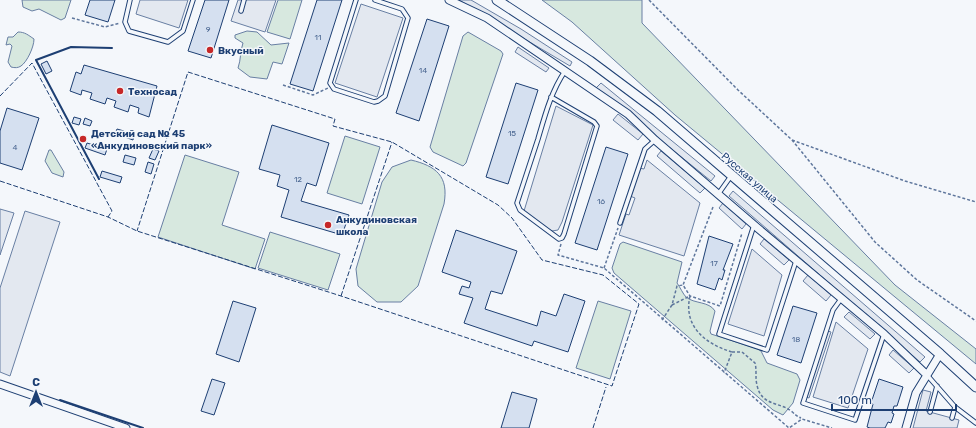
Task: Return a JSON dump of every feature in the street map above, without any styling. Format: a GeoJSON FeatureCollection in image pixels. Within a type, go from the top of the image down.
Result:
{"type":"FeatureCollection","features":[{"type":"Feature","properties":{"kind":"street"},"geometry":{"type":"LineString","coordinates":[[448,0],[487,18],[628,114],[655,140],[884,334],[927,375]]}},
{"type":"Feature","properties":{"kind":"street","name":"Русская улица"},"geometry":{"type":"LineString","coordinates":[[497,0],[590,61],[657,111],[940,354],[976,388]]}},
{"type":"Feature","properties":{"kind":"street"},"geometry":{"type":"LineString","coordinates":[[906,428],[916,392],[940,354]]}},
{"type":"Feature","properties":{"kind":"street"},"geometry":{"type":"LineString","coordinates":[[0,384],[126,428]]}},
{"type":"Feature","properties":{"kind":"lane"},"geometry":{"type":"LineString","coordinates":[[130,0],[125,22],[129,31],[168,42],[183,31],[193,0]]}},
{"type":"Feature","properties":{"kind":"lane"},"geometry":{"type":"LineString","coordinates":[[241,11],[244,0]]}},
{"type":"Feature","properties":{"kind":"lane"},"geometry":{"type":"LineString","coordinates":[[356,0],[330,79],[334,89],[374,102],[385,96],[408,24],[408,18],[402,9],[375,0]]}},
{"type":"Feature","properties":{"kind":"lane"},"geometry":{"type":"LineString","coordinates":[[551,97],[594,122],[597,126],[562,238],[556,238],[520,210],[518,204],[551,97],[565,71]]}},
{"type":"Feature","properties":{"kind":"lane"},"geometry":{"type":"LineString","coordinates":[[620,223],[645,149],[655,140]]}},
{"type":"Feature","properties":{"kind":"lane"},"geometry":{"type":"LineString","coordinates":[[719,193],[732,175]]}},
{"type":"Feature","properties":{"kind":"lane"},"geometry":{"type":"LineString","coordinates":[[754,225],[719,334],[767,350],[796,261]]}},
{"type":"Feature","properties":{"kind":"lane"},"geometry":{"type":"LineString","coordinates":[[842,298],[833,310],[803,403],[855,420],[884,334]]}},
{"type":"Feature","properties":{"kind":"lane"},"geometry":{"type":"LineString","coordinates":[[927,375],[955,407],[976,424]]}},
{"type":"Feature","properties":{"kind":"lane"},"geometry":{"type":"LineString","coordinates":[[930,412],[937,386]]}},
{"type":"Feature","properties":{"kind":"lane"},"geometry":{"type":"LineString","coordinates":[[952,418],[955,407]]}},
{"type":"Feature","properties":{"kind":"path"},"geometry":{"type":"LineString","coordinates":[[649,0],[738,90],[792,140],[875,242],[917,280],[976,321]]}},
{"type":"Feature","properties":{"kind":"path"},"geometry":{"type":"LineString","coordinates":[[72,18],[105,27],[125,22]]}},
{"type":"Feature","properties":{"kind":"path"},"geometry":{"type":"LineString","coordinates":[[283,85],[313,95],[332,87]]}},
{"type":"Feature","properties":{"kind":"path"},"geometry":{"type":"LineString","coordinates":[[792,140],[905,181],[976,202]]}},
{"type":"Feature","properties":{"kind":"path"},"geometry":{"type":"LineString","coordinates":[[683,285],[713,208]]}},
{"type":"Feature","properties":{"kind":"path"},"geometry":{"type":"LineString","coordinates":[[604,268],[620,223]]}},
{"type":"Feature","properties":{"kind":"path"},"geometry":{"type":"LineString","coordinates":[[683,285],[690,296],[720,306],[742,233]]}},
{"type":"Feature","properties":{"kind":"path"},"geometry":{"type":"LineString","coordinates":[[562,238],[558,254],[604,268],[662,320],[789,428],[802,418]]}},
{"type":"Feature","properties":{"kind":"path"},"geometry":{"type":"LineString","coordinates":[[662,320],[672,305],[677,286],[683,285]]}},
{"type":"Feature","properties":{"kind":"path"},"geometry":{"type":"LineString","coordinates":[[672,305],[690,296]]}},
{"type":"Feature","properties":{"kind":"path"},"geometry":{"type":"LineString","coordinates":[[690,296],[688,306],[689,317],[694,328],[706,340],[732,352],[742,352],[755,363],[757,386],[763,397],[771,404],[791,411],[794,415],[832,428]]}},
{"type":"Feature","properties":{"kind":"path"},"geometry":{"type":"LineString","coordinates":[[724,373],[732,352]]}},
{"type":"Feature","properties":{"kind":"shaded area"},"geometry":{"type":"Polygon","coordinates":[[[22,0],[71,0],[65,18],[61,20],[39,9],[32,11],[23,7],[22,0]]]}},
{"type":"Feature","properties":{"kind":"shaded area"},"geometry":{"type":"Polygon","coordinates":[[[140,0],[188,0],[179,28],[136,14],[140,0]]]}},
{"type":"Feature","properties":{"kind":"shaded area"},"geometry":{"type":"Polygon","coordinates":[[[238,0],[276,0],[265,32],[231,21],[238,0]]]}},
{"type":"Feature","properties":{"kind":"shaded area"},"geometry":{"type":"Polygon","coordinates":[[[278,0],[302,0],[290,39],[267,32],[278,0]]]}},
{"type":"Feature","properties":{"kind":"shaded area"},"geometry":{"type":"Polygon","coordinates":[[[459,0],[471,0],[521,29],[572,62],[570,66],[459,0]]]}},
{"type":"Feature","properties":{"kind":"shaded area"},"geometry":{"type":"Polygon","coordinates":[[[542,0],[642,0],[642,23],[895,285],[976,349],[976,364],[675,115],[572,22],[542,0]]]}},
{"type":"Feature","properties":{"kind":"shaded area"},"geometry":{"type":"Polygon","coordinates":[[[361,4],[403,18],[377,97],[335,83],[361,4]]]}},
{"type":"Feature","properties":{"kind":"shaded area"},"geometry":{"type":"Polygon","coordinates":[[[247,31],[257,32],[271,45],[289,43],[282,64],[273,62],[267,79],[250,77],[238,68],[243,43],[235,38],[235,35],[247,31]]]}},
{"type":"Feature","properties":{"kind":"shaded area"},"geometry":{"type":"Polygon","coordinates":[[[18,32],[28,35],[34,39],[34,42],[26,61],[20,67],[14,68],[11,67],[8,62],[12,46],[10,44],[6,45],[8,37],[13,37],[18,32]]]}},
{"type":"Feature","properties":{"kind":"shaded area"},"geometry":{"type":"Polygon","coordinates":[[[468,32],[501,51],[503,54],[466,163],[463,166],[433,152],[430,147],[463,36],[468,32]]]}},
{"type":"Feature","properties":{"kind":"shaded area"},"geometry":{"type":"Polygon","coordinates":[[[518,47],[549,68],[546,72],[515,52],[518,47]]]}},
{"type":"Feature","properties":{"kind":"shaded area"},"geometry":{"type":"Polygon","coordinates":[[[601,83],[715,176],[711,181],[596,88],[601,83]]]}},
{"type":"Feature","properties":{"kind":"shaded area"},"geometry":{"type":"Polygon","coordinates":[[[556,106],[593,125],[562,222],[558,230],[552,231],[547,229],[524,211],[556,106]]]}},
{"type":"Feature","properties":{"kind":"shaded area"},"geometry":{"type":"Polygon","coordinates":[[[618,114],[643,134],[638,140],[613,120],[618,114]]]}},
{"type":"Feature","properties":{"kind":"shaded area"},"geometry":{"type":"Polygon","coordinates":[[[345,136],[380,147],[362,204],[327,193],[345,136]]]}},
{"type":"Feature","properties":{"kind":"shaded area"},"geometry":{"type":"Polygon","coordinates":[[[49,150],[51,150],[64,172],[63,177],[52,173],[45,161],[49,150]]]}},
{"type":"Feature","properties":{"kind":"shaded area"},"geometry":{"type":"Polygon","coordinates":[[[661,151],[705,188],[700,193],[657,156],[661,151]]]}},
{"type":"Feature","properties":{"kind":"shaded area"},"geometry":{"type":"Polygon","coordinates":[[[185,155],[239,172],[222,225],[265,239],[255,269],[158,237],[185,155]]]}},
{"type":"Feature","properties":{"kind":"shaded area"},"geometry":{"type":"Polygon","coordinates":[[[411,160],[427,165],[439,174],[444,186],[444,204],[418,286],[401,302],[377,302],[358,286],[356,269],[382,182],[392,167],[411,160]]]}},
{"type":"Feature","properties":{"kind":"shaded area"},"geometry":{"type":"Polygon","coordinates":[[[647,160],[700,203],[684,256],[619,235],[626,214],[629,215],[635,198],[630,196],[639,168],[644,169],[647,160]]]}},
{"type":"Feature","properties":{"kind":"shaded area"},"geometry":{"type":"Polygon","coordinates":[[[733,191],[925,357],[920,362],[729,196],[733,191]]]}},
{"type":"Feature","properties":{"kind":"shaded area"},"geometry":{"type":"Polygon","coordinates":[[[723,203],[746,224],[742,229],[719,208],[723,203]]]}},
{"type":"Feature","properties":{"kind":"shaded area"},"geometry":{"type":"Polygon","coordinates":[[[0,209],[14,213],[0,255],[0,209]]]}},
{"type":"Feature","properties":{"kind":"shaded area"},"geometry":{"type":"Polygon","coordinates":[[[25,211],[60,222],[10,376],[0,372],[0,288],[25,211]]]}},
{"type":"Feature","properties":{"kind":"shaded area"},"geometry":{"type":"Polygon","coordinates":[[[270,232],[340,254],[328,290],[258,268],[270,232]]]}},
{"type":"Feature","properties":{"kind":"shaded area"},"geometry":{"type":"Polygon","coordinates":[[[764,239],[789,260],[784,265],[760,244],[764,239]]]}},
{"type":"Feature","properties":{"kind":"shaded area"},"geometry":{"type":"Polygon","coordinates":[[[623,242],[682,262],[677,283],[686,297],[693,301],[705,304],[715,311],[710,331],[711,334],[758,349],[761,351],[767,363],[797,374],[800,380],[793,403],[783,415],[773,410],[614,273],[612,268],[620,244],[623,242]]]}},
{"type":"Feature","properties":{"kind":"shaded area"},"geometry":{"type":"Polygon","coordinates":[[[752,249],[782,275],[764,336],[728,324],[752,249]]]}},
{"type":"Feature","properties":{"kind":"shaded area"},"geometry":{"type":"Polygon","coordinates":[[[808,275],[831,295],[826,301],[803,281],[808,275]]]}},
{"type":"Feature","properties":{"kind":"shaded area"},"geometry":{"type":"Polygon","coordinates":[[[598,301],[631,311],[610,379],[576,368],[598,301]]]}},
{"type":"Feature","properties":{"kind":"shaded area"},"geometry":{"type":"Polygon","coordinates":[[[849,312],[875,334],[870,339],[844,317],[849,312]]]}},
{"type":"Feature","properties":{"kind":"shaded area"},"geometry":{"type":"Polygon","coordinates":[[[836,322],[868,349],[848,408],[813,397],[836,322]]]}},
{"type":"Feature","properties":{"kind":"shaded area"},"geometry":{"type":"Polygon","coordinates":[[[828,331],[831,332],[809,398],[806,397],[828,331]]]}},
{"type":"Feature","properties":{"kind":"shaded area"},"geometry":{"type":"Polygon","coordinates":[[[893,350],[914,368],[909,373],[889,355],[893,350]]]}},
{"type":"Feature","properties":{"kind":"shaded area"},"geometry":{"type":"Polygon","coordinates":[[[923,390],[931,392],[926,411],[959,420],[957,428],[913,428],[923,390]]]}},
{"type":"Feature","properties":{"kind":"building"},"geometry":{"type":"Polygon","coordinates":[[[90,0],[115,0],[108,22],[85,15],[90,0]]]}},
{"type":"Feature","properties":{"kind":"building"},"geometry":{"type":"Polygon","coordinates":[[[205,0],[229,0],[211,58],[188,51],[205,0]]]}},
{"type":"Feature","properties":{"kind":"building"},"geometry":{"type":"Polygon","coordinates":[[[317,0],[342,0],[313,91],[290,84],[317,0]]]}},
{"type":"Feature","properties":{"kind":"building"},"geometry":{"type":"Polygon","coordinates":[[[427,19],[449,26],[419,121],[396,113],[427,19]]]}},
{"type":"Feature","properties":{"kind":"building"},"geometry":{"type":"Polygon","coordinates":[[[47,61],[52,71],[46,74],[41,64],[47,61]]]}},
{"type":"Feature","properties":{"kind":"building","name":"Техносад"},"geometry":{"type":"Polygon","coordinates":[[[84,65],[157,86],[149,117],[138,113],[139,108],[130,105],[128,112],[114,107],[116,101],[107,98],[105,104],[90,99],[92,93],[82,90],[81,95],[70,91],[76,72],[81,74],[84,65]]]}},
{"type":"Feature","properties":{"kind":"building"},"geometry":{"type":"Polygon","coordinates":[[[516,83],[538,90],[508,184],[486,177],[516,83]]]}},
{"type":"Feature","properties":{"kind":"building"},"geometry":{"type":"Polygon","coordinates":[[[7,108],[39,118],[22,170],[0,163],[0,131],[7,108]]]}},
{"type":"Feature","properties":{"kind":"building"},"geometry":{"type":"Polygon","coordinates":[[[74,117],[81,119],[79,125],[72,123],[74,117]]]}},
{"type":"Feature","properties":{"kind":"building"},"geometry":{"type":"Polygon","coordinates":[[[85,118],[92,121],[90,126],[83,124],[85,118]]]}},
{"type":"Feature","properties":{"kind":"building"},"geometry":{"type":"Polygon","coordinates":[[[272,125],[329,143],[316,186],[307,183],[301,201],[349,215],[342,235],[281,217],[289,190],[277,186],[280,175],[259,169],[272,125]]]}},
{"type":"Feature","properties":{"kind":"building"},"geometry":{"type":"Polygon","coordinates":[[[117,129],[124,131],[122,136],[115,134],[117,129]]]}},
{"type":"Feature","properties":{"kind":"building"},"geometry":{"type":"Polygon","coordinates":[[[127,132],[134,134],[133,140],[125,137],[127,132]]]}},
{"type":"Feature","properties":{"kind":"building"},"geometry":{"type":"Polygon","coordinates":[[[87,143],[107,149],[105,155],[85,148],[87,143]]]}},
{"type":"Feature","properties":{"kind":"building"},"geometry":{"type":"Polygon","coordinates":[[[606,147],[628,154],[597,250],[575,243],[606,147]]]}},
{"type":"Feature","properties":{"kind":"building"},"geometry":{"type":"Polygon","coordinates":[[[153,149],[159,151],[155,160],[149,158],[153,149]]]}},
{"type":"Feature","properties":{"kind":"building"},"geometry":{"type":"Polygon","coordinates":[[[125,155],[136,158],[134,165],[123,162],[125,155]]]}},
{"type":"Feature","properties":{"kind":"building"},"geometry":{"type":"Polygon","coordinates":[[[148,162],[154,164],[151,174],[145,172],[148,162]]]}},
{"type":"Feature","properties":{"kind":"building"},"geometry":{"type":"Polygon","coordinates":[[[102,171],[122,177],[120,183],[100,177],[102,171]]]}},
{"type":"Feature","properties":{"kind":"building"},"geometry":{"type":"Polygon","coordinates":[[[456,230],[517,251],[502,294],[491,291],[485,309],[537,326],[541,311],[556,316],[564,294],[585,301],[568,352],[534,341],[532,346],[464,323],[473,298],[459,294],[462,286],[469,288],[471,282],[442,272],[456,230]]]}},
{"type":"Feature","properties":{"kind":"building"},"geometry":{"type":"Polygon","coordinates":[[[709,236],[733,244],[723,270],[725,270],[722,280],[719,278],[715,290],[697,284],[709,236]]]}},
{"type":"Feature","properties":{"kind":"building"},"geometry":{"type":"Polygon","coordinates":[[[233,301],[256,308],[239,362],[216,354],[233,301]]]}},
{"type":"Feature","properties":{"kind":"building"},"geometry":{"type":"Polygon","coordinates":[[[793,306],[817,313],[801,363],[777,355],[793,306]]]}},
{"type":"Feature","properties":{"kind":"building"},"geometry":{"type":"Polygon","coordinates":[[[212,379],[225,383],[214,415],[201,411],[212,379]]]}},
{"type":"Feature","properties":{"kind":"building"},"geometry":{"type":"Polygon","coordinates":[[[879,379],[903,387],[897,406],[894,406],[892,413],[894,414],[891,423],[888,422],[885,428],[870,428],[867,427],[873,404],[871,403],[879,379]]]}},
{"type":"Feature","properties":{"kind":"building"},"geometry":{"type":"Polygon","coordinates":[[[512,392],[537,399],[529,428],[501,428],[512,392]]]}},
{"type":"Feature","properties":{"kind":"fence"},"geometry":{"type":"LineString","coordinates":[[0,96],[32,63],[112,211],[108,217]]}},
{"type":"Feature","properties":{"kind":"fence"},"geometry":{"type":"LineString","coordinates":[[0,181],[108,217],[137,231],[341,296],[612,386],[639,304],[603,275],[542,260],[512,218],[498,205],[392,142],[333,126],[335,119],[188,72],[137,231]]}},
{"type":"Feature","properties":{"kind":"fence"},"geometry":{"type":"LineString","coordinates":[[341,296],[392,142]]}},
{"type":"Feature","properties":{"kind":"fence"},"geometry":{"type":"LineString","coordinates":[[593,428],[606,387]]}},
{"type":"Feature","properties":{"kind":"wall"},"geometry":{"type":"LineString","coordinates":[[99,179],[36,60],[71,47],[112,48]]}},
{"type":"Feature","properties":{"kind":"wall"},"geometry":{"type":"LineString","coordinates":[[60,400],[143,428]]}},
{"type":"Feature","properties":{"kind":"place","name":"Вкусный"},"geometry":{"type":"Point","coordinates":[210,50]}},
{"type":"Feature","properties":{"kind":"place","name":"Техносад"},"geometry":{"type":"Point","coordinates":[120,91]}},
{"type":"Feature","properties":{"kind":"place","name":"Детский сад № 45 «Анкудиновский парк»"},"geometry":{"type":"Point","coordinates":[83,139]}},
{"type":"Feature","properties":{"kind":"place","name":"Анкудиновская школа"},"geometry":{"type":"Point","coordinates":[328,225]}}]}
